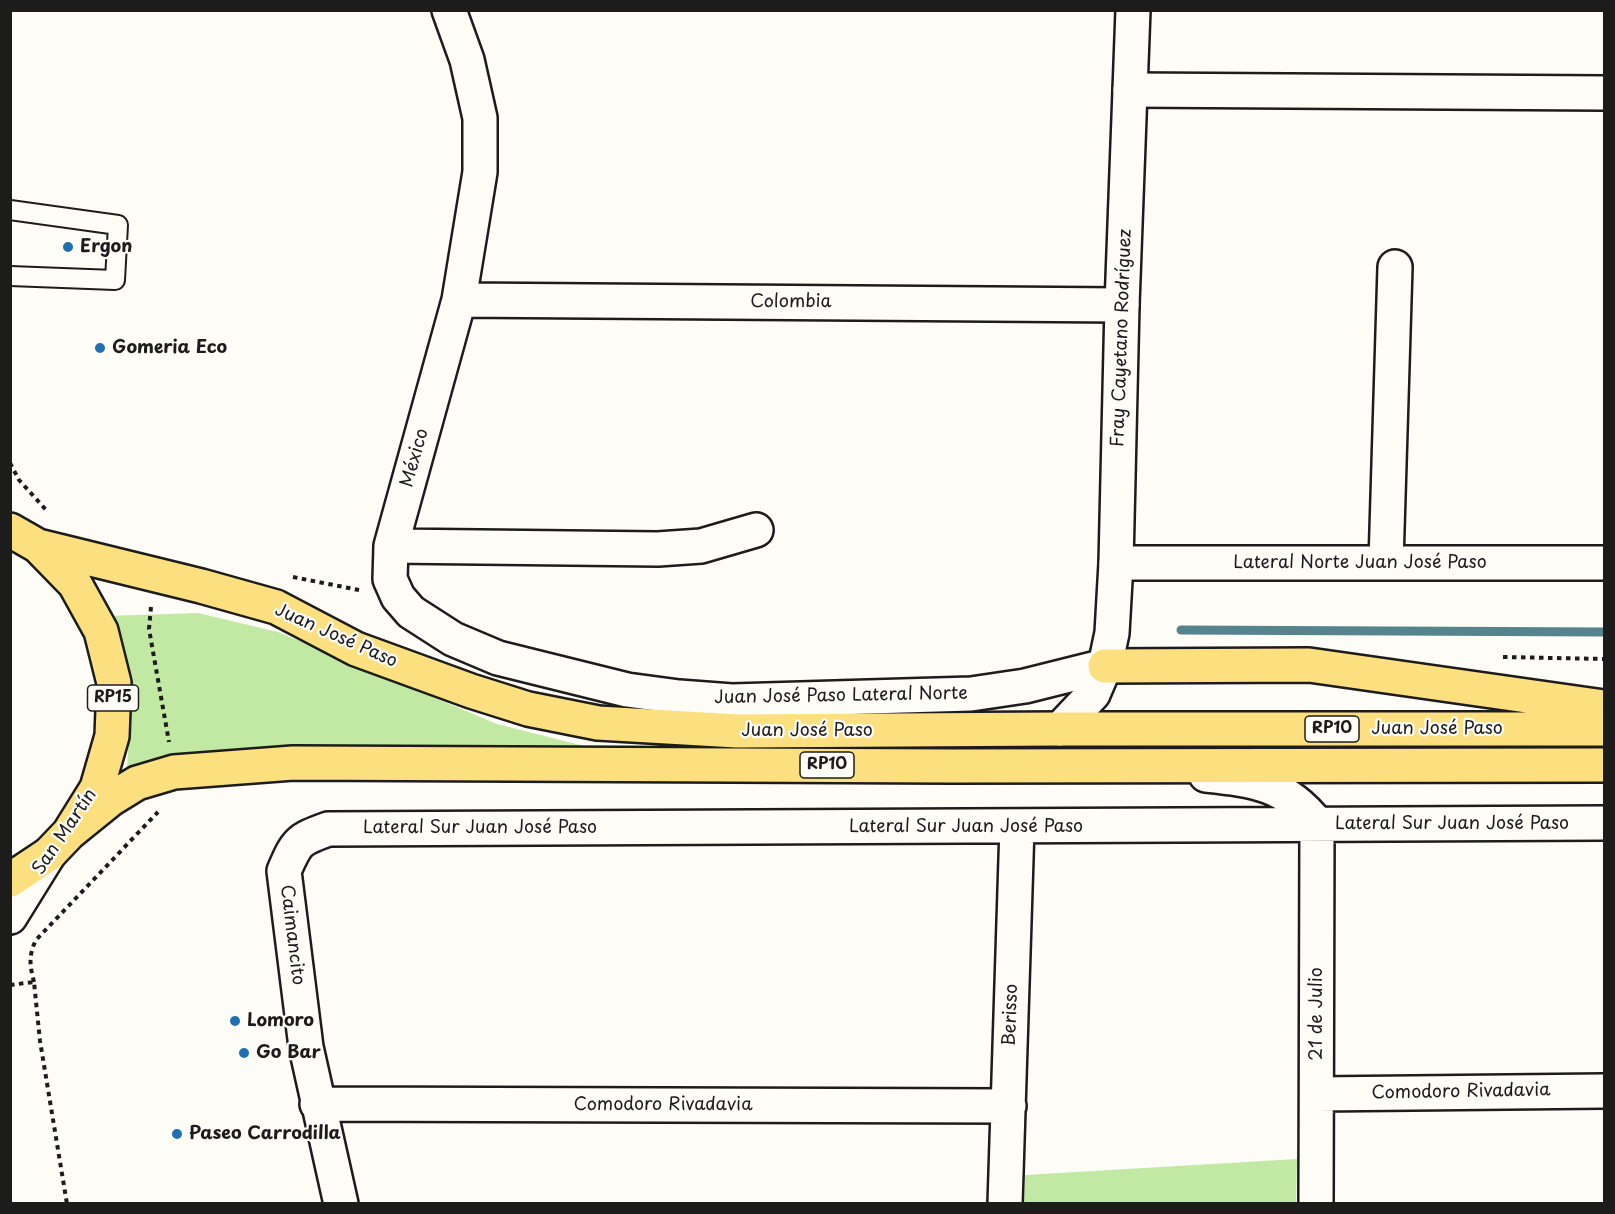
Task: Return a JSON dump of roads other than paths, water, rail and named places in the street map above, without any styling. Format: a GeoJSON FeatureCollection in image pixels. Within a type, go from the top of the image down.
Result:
{"type":"FeatureCollection","features":[{"type":"Feature","properties":{"kind":"highway","name":"San Martín"},"geometry":{"type":"LineString","coordinates":[[10,530],[38,546],[75,584],[101,631],[114,683],[112,736],[97,788],[59,843]]}},
{"type":"Feature","properties":{"kind":"highway","name":"Juan José Paso"},"geometry":{"type":"LineString","coordinates":[[38,546],[276,607],[356,649],[461,687],[528,709],[598,723],[737,731],[1605,729]]}},
{"type":"Feature","properties":{"kind":"highway"},"geometry":{"type":"LineString","coordinates":[[1105,666],[1309,665],[1605,707]]}},
{"type":"Feature","properties":{"kind":"highway","name":"Juan José Paso"},"geometry":{"type":"LineString","coordinates":[[10,880],[111,799],[137,783],[174,772],[293,763],[1605,765]]}},
{"type":"Feature","properties":{"kind":"street","name":"México"},"geometry":{"type":"LineString","coordinates":[[391,546],[459,300],[480,172],[480,118],[466,60],[449,10]]}},
{"type":"Feature","properties":{"kind":"street","name":"Fray Cayetano Rodríguez"},"geometry":{"type":"LineString","coordinates":[[1060,729],[1093,694],[1105,666],[1112,633],[1133,10]]}},
{"type":"Feature","properties":{"kind":"street"},"geometry":{"type":"LineString","coordinates":[[1130,90],[1605,93]]}},
{"type":"Feature","properties":{"kind":"street"},"geometry":{"type":"LineString","coordinates":[[1386,562],[1395,267]]}},
{"type":"Feature","properties":{"kind":"street","name":"Colombia"},"geometry":{"type":"LineString","coordinates":[[459,300],[1122,305]]}},
{"type":"Feature","properties":{"kind":"street"},"geometry":{"type":"LineString","coordinates":[[391,546],[658,549],[701,546],[756,530]]}},
{"type":"Feature","properties":{"kind":"street","name":"Juan José Paso Lateral Norte"},"geometry":{"type":"LineString","coordinates":[[391,546],[390,579],[398,597],[411,612],[453,639],[498,658],[627,690],[732,701],[970,694],[1025,686],[1105,666]]}},
{"type":"Feature","properties":{"kind":"street","name":"Lateral Norte Juan José Paso"},"geometry":{"type":"LineString","coordinates":[[1116,562],[1605,563]]}},
{"type":"Feature","properties":{"kind":"street"},"geometry":{"type":"LineString","coordinates":[[1112,766],[1238,779],[1280,790],[1304,807],[1317,825]]}},
{"type":"Feature","properties":{"kind":"street","name":"Lateral Sur Juan José Paso"},"geometry":{"type":"LineString","coordinates":[[328,829],[1605,823]]}},
{"type":"Feature","properties":{"kind":"street","name":"21 de Julio"},"geometry":{"type":"LineString","coordinates":[[1316,1203],[1317,825]]}},
{"type":"Feature","properties":{"kind":"street","name":"Berisso"},"geometry":{"type":"LineString","coordinates":[[1005,1203],[1017,827]]}},
{"type":"Feature","properties":{"kind":"street","name":"Caimancito"},"geometry":{"type":"LineString","coordinates":[[328,829],[304,838],[293,850],[284,871],[306,1047],[340,1203]]}},
{"type":"Feature","properties":{"kind":"street","name":"San Martín"},"geometry":{"type":"LineString","coordinates":[[10,917],[59,843]]}},
{"type":"Feature","properties":{"kind":"street","name":"Comodoro Rivadavia"},"geometry":{"type":"LineString","coordinates":[[1317,1094],[1605,1091]]}},
{"type":"Feature","properties":{"kind":"street","name":"Comodoro Rivadavia"},"geometry":{"type":"LineString","coordinates":[[317,1104],[1009,1106]]}},
{"type":"Feature","properties":{"kind":"lane"},"geometry":{"type":"LineString","coordinates":[[10,210],[118,225],[116,280],[10,276]]}},
{"type":"Feature","properties":{"kind":"waterway"},"geometry":{"type":"LineString","coordinates":[[1181,630],[1604,632]]}},
{"type":"Feature","properties":{"kind":"place","name":"Ergon"},"geometry":{"type":"Point","coordinates":[68,247]}},
{"type":"Feature","properties":{"kind":"place","name":"Gomeria Eco"},"geometry":{"type":"Point","coordinates":[100,348]}},
{"type":"Feature","properties":{"kind":"place","name":"Lomoro"},"geometry":{"type":"Point","coordinates":[235,1021]}},
{"type":"Feature","properties":{"kind":"place","name":"Go Bar"},"geometry":{"type":"Point","coordinates":[244,1053]}},
{"type":"Feature","properties":{"kind":"place","name":"Paseo Carrodilla"},"geometry":{"type":"Point","coordinates":[177,1134]}}]}
